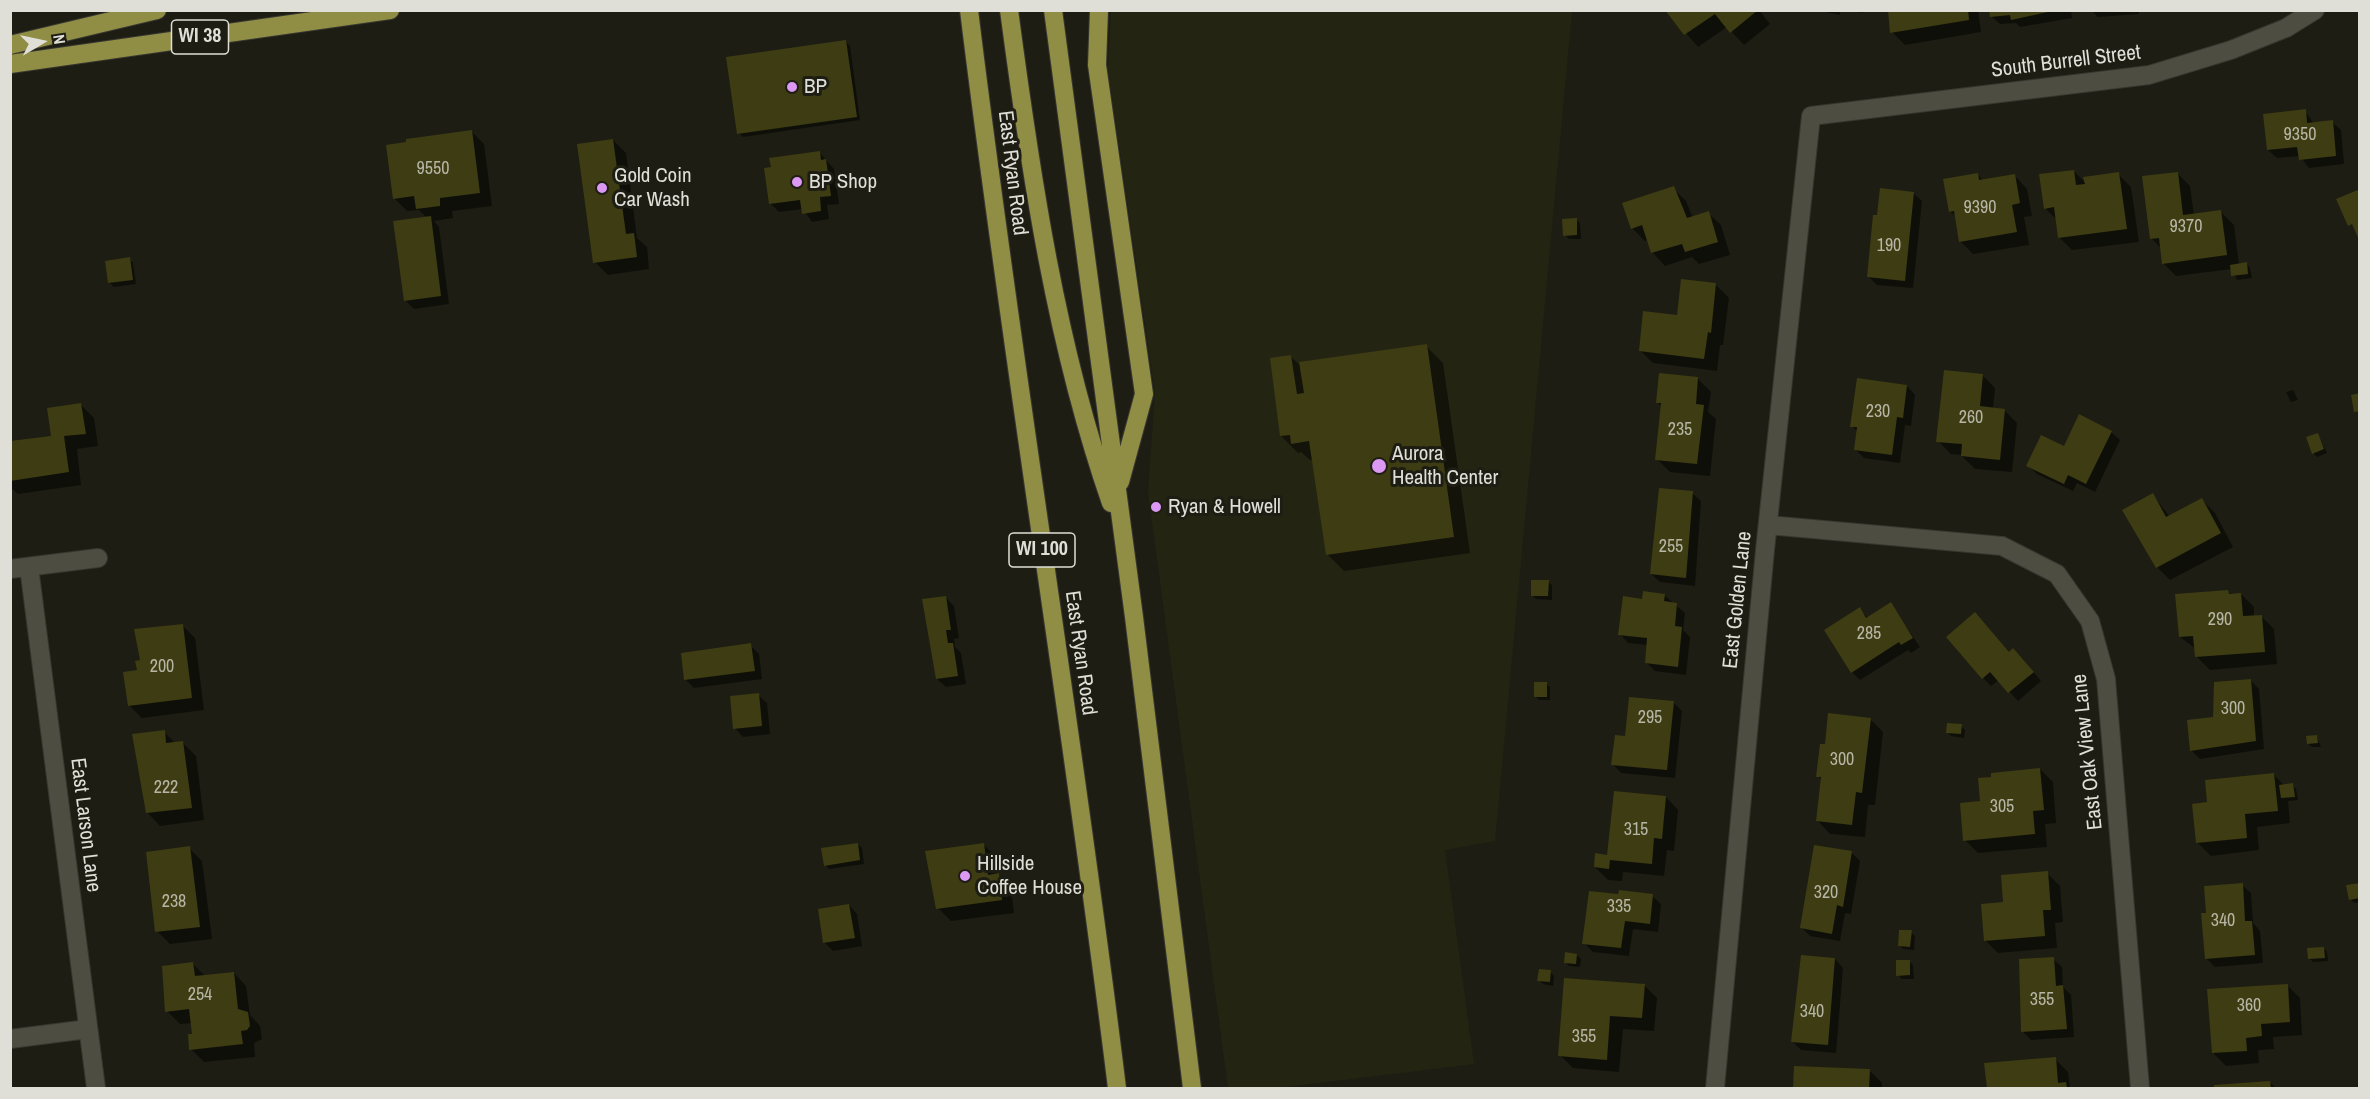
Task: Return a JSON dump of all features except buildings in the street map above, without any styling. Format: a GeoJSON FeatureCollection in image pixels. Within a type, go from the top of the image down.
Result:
{"type":"FeatureCollection","features":[{"type":"Feature","properties":{"kind":"main road"},"geometry":{"type":"LineString","coordinates":[[10,45],[157,10]]}},
{"type":"Feature","properties":{"kind":"main road","name":"WI 38"},"geometry":{"type":"LineString","coordinates":[[10,64],[390,10]]}},
{"type":"Feature","properties":{"kind":"main road","name":"East Ryan Road"},"geometry":{"type":"LineString","coordinates":[[969,10],[997,241],[1096,914],[1117,1089]]}},
{"type":"Feature","properties":{"kind":"main road"},"geometry":{"type":"LineString","coordinates":[[1009,10],[1042,229],[1086,432],[1123,535]]}},
{"type":"Feature","properties":{"kind":"main road"},"geometry":{"type":"LineString","coordinates":[[1053,10],[1118,490],[1192,1089]]}},
{"type":"Feature","properties":{"kind":"main road"},"geometry":{"type":"LineString","coordinates":[[1099,10],[1097,65],[1144,394],[1118,490]]}},
{"type":"Feature","properties":{"kind":"street","name":"South Burrell Street"},"geometry":{"type":"LineString","coordinates":[[1811,116],[2149,75],[2242,45],[2286,27],[2315,10]]}},
{"type":"Feature","properties":{"kind":"street","name":"East Golden Lane"},"geometry":{"type":"LineString","coordinates":[[1715,1089],[1768,525],[1811,116]]}},
{"type":"Feature","properties":{"kind":"street","name":"East Oak View Lane"},"geometry":{"type":"LineString","coordinates":[[1768,525],[2002,546],[2057,574],[2090,621],[2106,679],[2140,1089]]}},
{"type":"Feature","properties":{"kind":"street"},"geometry":{"type":"LineString","coordinates":[[10,570],[98,558]]}},
{"type":"Feature","properties":{"kind":"street","name":"East Larson Lane"},"geometry":{"type":"LineString","coordinates":[[29,567],[96,1089]]}},
{"type":"Feature","properties":{"kind":"street"},"geometry":{"type":"LineString","coordinates":[[10,1039],[88,1029]]}},
{"type":"Feature","properties":{"kind":"shaded area"},"geometry":{"type":"Polygon","coordinates":[[[1111,11],[1572,11],[1495,841],[1445,850],[1474,1064],[1278,1088],[1228,1088],[1148,492],[1155,393],[1108,69],[1111,11]]]}},
{"type":"Feature","properties":{"kind":"place","name":"BP"},"geometry":{"type":"Point","coordinates":[792,87]}},
{"type":"Feature","properties":{"kind":"place","name":"BP Shop"},"geometry":{"type":"Point","coordinates":[797,182]}},
{"type":"Feature","properties":{"kind":"place","name":"Gold Coin Car Wash"},"geometry":{"type":"Point","coordinates":[602,188]}},
{"type":"Feature","properties":{"kind":"place","name":"Aurora Health Center"},"geometry":{"type":"Point","coordinates":[1379,466]}},
{"type":"Feature","properties":{"kind":"place","name":"Ryan & Howell"},"geometry":{"type":"Point","coordinates":[1156,507]}},
{"type":"Feature","properties":{"kind":"place","name":"Hillside Coffee House"},"geometry":{"type":"Point","coordinates":[965,876]}}]}
